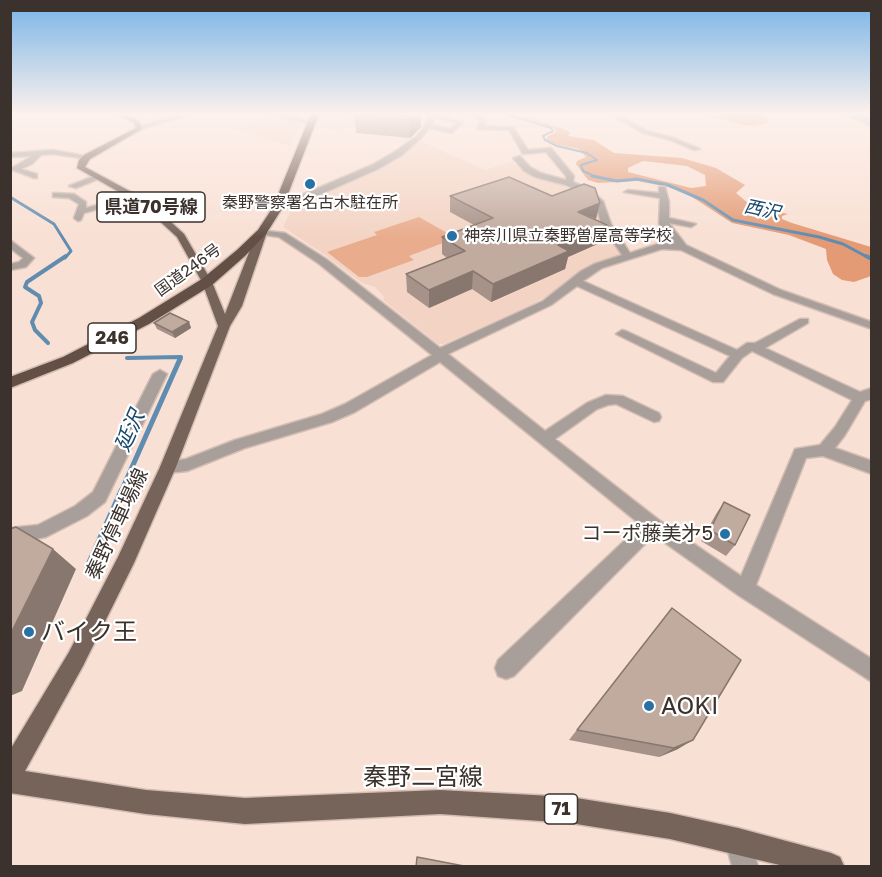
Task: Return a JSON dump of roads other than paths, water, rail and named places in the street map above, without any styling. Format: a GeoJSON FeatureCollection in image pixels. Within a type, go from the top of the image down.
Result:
{"type":"FeatureCollection","features":[{"type":"Feature","properties":{"kind":"highway","name":"国道246号"},"geometry":{"type":"LineString","coordinates":[[10,383],[108,340],[144,321],[207,282],[262,232],[278,207],[299,155]]}},
{"type":"Feature","properties":{"kind":"main road"},"geometry":{"type":"LineString","coordinates":[[87,157],[91,155]]}},
{"type":"Feature","properties":{"kind":"main road","name":"県道70号線"},"geometry":{"type":"LineString","coordinates":[[87,157],[81,168],[137,197],[155,210],[181,236],[207,282]]}},
{"type":"Feature","properties":{"kind":"main road","name":"秦野停車場線"},"geometry":{"type":"LineString","coordinates":[[10,774],[76,659],[120,574],[168,467],[224,326],[241,294],[262,232]]}},
{"type":"Feature","properties":{"kind":"main road"},"geometry":{"type":"LineString","coordinates":[[207,282],[224,326]]}},
{"type":"Feature","properties":{"kind":"main road","name":"秦野二宮線"},"geometry":{"type":"LineString","coordinates":[[10,781],[146,802],[245,811],[440,802],[570,810],[670,826],[738,841],[831,867]]}},
{"type":"Feature","properties":{"kind":"street"},"geometry":{"type":"LineString","coordinates":[[34,176],[14,169],[38,155]]}},
{"type":"Feature","properties":{"kind":"street"},"geometry":{"type":"LineString","coordinates":[[75,155],[87,157]]}},
{"type":"Feature","properties":{"kind":"street"},"geometry":{"type":"LineString","coordinates":[[278,207],[293,204],[375,167],[396,155]]}},
{"type":"Feature","properties":{"kind":"street"},"geometry":{"type":"LineString","coordinates":[[552,155],[570,176],[569,183]]}},
{"type":"Feature","properties":{"kind":"street"},"geometry":{"type":"LineString","coordinates":[[517,158],[527,169],[538,175],[569,183],[584,190],[600,203],[606,224],[627,256]]}},
{"type":"Feature","properties":{"kind":"street"},"geometry":{"type":"LineString","coordinates":[[73,186],[97,178]]}},
{"type":"Feature","properties":{"kind":"street"},"geometry":{"type":"LineString","coordinates":[[628,192],[663,192],[664,220],[669,232],[683,247],[777,292],[872,326]]}},
{"type":"Feature","properties":{"kind":"street"},"geometry":{"type":"LineString","coordinates":[[56,195],[71,196],[80,201],[83,204],[79,215],[137,197]]}},
{"type":"Feature","properties":{"kind":"street"},"geometry":{"type":"LineString","coordinates":[[664,220],[691,225]]}},
{"type":"Feature","properties":{"kind":"street"},"geometry":{"type":"LineString","coordinates":[[262,232],[282,235],[322,261],[653,525],[745,589],[872,672]]}},
{"type":"Feature","properties":{"kind":"street"},"geometry":{"type":"LineString","coordinates":[[10,243],[29,258],[22,265],[10,267]]}},
{"type":"Feature","properties":{"kind":"street"},"geometry":{"type":"LineString","coordinates":[[168,467],[187,465],[240,444],[327,418],[376,394],[439,356],[446,349],[547,303],[585,273],[598,266],[661,246],[683,247]]}},
{"type":"Feature","properties":{"kind":"street"},"geometry":{"type":"LineString","coordinates":[[576,282],[738,355]]}},
{"type":"Feature","properties":{"kind":"street"},"geometry":{"type":"LineString","coordinates":[[756,348],[804,321]]}},
{"type":"Feature","properties":{"kind":"street"},"geometry":{"type":"LineString","coordinates":[[622,334],[718,379],[738,355],[751,346],[866,395],[824,450]]}},
{"type":"Feature","properties":{"kind":"street"},"geometry":{"type":"LineString","coordinates":[[10,536],[40,532],[81,511],[99,497],[160,374]]}},
{"type":"Feature","properties":{"kind":"street"},"geometry":{"type":"LineString","coordinates":[[544,439],[592,406],[606,400],[618,399],[654,417]]}},
{"type":"Feature","properties":{"kind":"street"},"geometry":{"type":"LineString","coordinates":[[745,589],[800,453],[824,450],[872,468]]}},
{"type":"Feature","properties":{"kind":"street"},"geometry":{"type":"LineString","coordinates":[[506,668],[653,525]]}},
{"type":"Feature","properties":{"kind":"street"},"geometry":{"type":"LineString","coordinates":[[738,841],[745,867]]}},
{"type":"Feature","properties":{"kind":"waterway","name":"西沢"},"geometry":{"type":"LineString","coordinates":[[590,155],[597,160],[581,165],[583,171],[595,177]]}},
{"type":"Feature","properties":{"kind":"waterway","name":"西沢"},"geometry":{"type":"LineString","coordinates":[[595,177],[617,181],[637,179],[668,185],[703,200],[733,220],[819,237],[843,244],[869,258]]}},
{"type":"Feature","properties":{"kind":"waterway","name":"延沢"},"geometry":{"type":"LineString","coordinates":[[10,197],[54,224],[71,251],[65,258]]}},
{"type":"Feature","properties":{"kind":"waterway","name":"延沢"},"geometry":{"type":"LineString","coordinates":[[48,343],[35,330],[32,322],[41,303],[39,296],[25,287],[27,282],[66,256]]}},
{"type":"Feature","properties":{"kind":"waterway","name":"西沢"},"geometry":{"type":"LineString","coordinates":[[866,256],[872,259]]}},
{"type":"Feature","properties":{"kind":"waterway","name":"延沢"},"geometry":{"type":"LineString","coordinates":[[127,358],[181,357],[180,360]]}},
{"type":"Feature","properties":{"kind":"waterway","name":"延沢"},"geometry":{"type":"LineString","coordinates":[[121,492],[180,359]]}},
{"type":"Feature","properties":{"kind":"waterway","name":"延沢"},"geometry":{"type":"LineString","coordinates":[[88,567],[122,491]]}},
{"type":"Feature","properties":{"kind":"place","name":"秦野警察署名古木駐在所"},"geometry":{"type":"Point","coordinates":[310,184]}},
{"type":"Feature","properties":{"kind":"place","name":"神奈川県立秦野曽屋高等学校"},"geometry":{"type":"Point","coordinates":[452,236]}},
{"type":"Feature","properties":{"kind":"place","name":"コーポ藤美㐧5"},"geometry":{"type":"Point","coordinates":[725,534]}},
{"type":"Feature","properties":{"kind":"place","name":"バイク王"},"geometry":{"type":"Point","coordinates":[29,632]}},
{"type":"Feature","properties":{"kind":"place","name":"AOKI"},"geometry":{"type":"Point","coordinates":[649,706]}}]}
